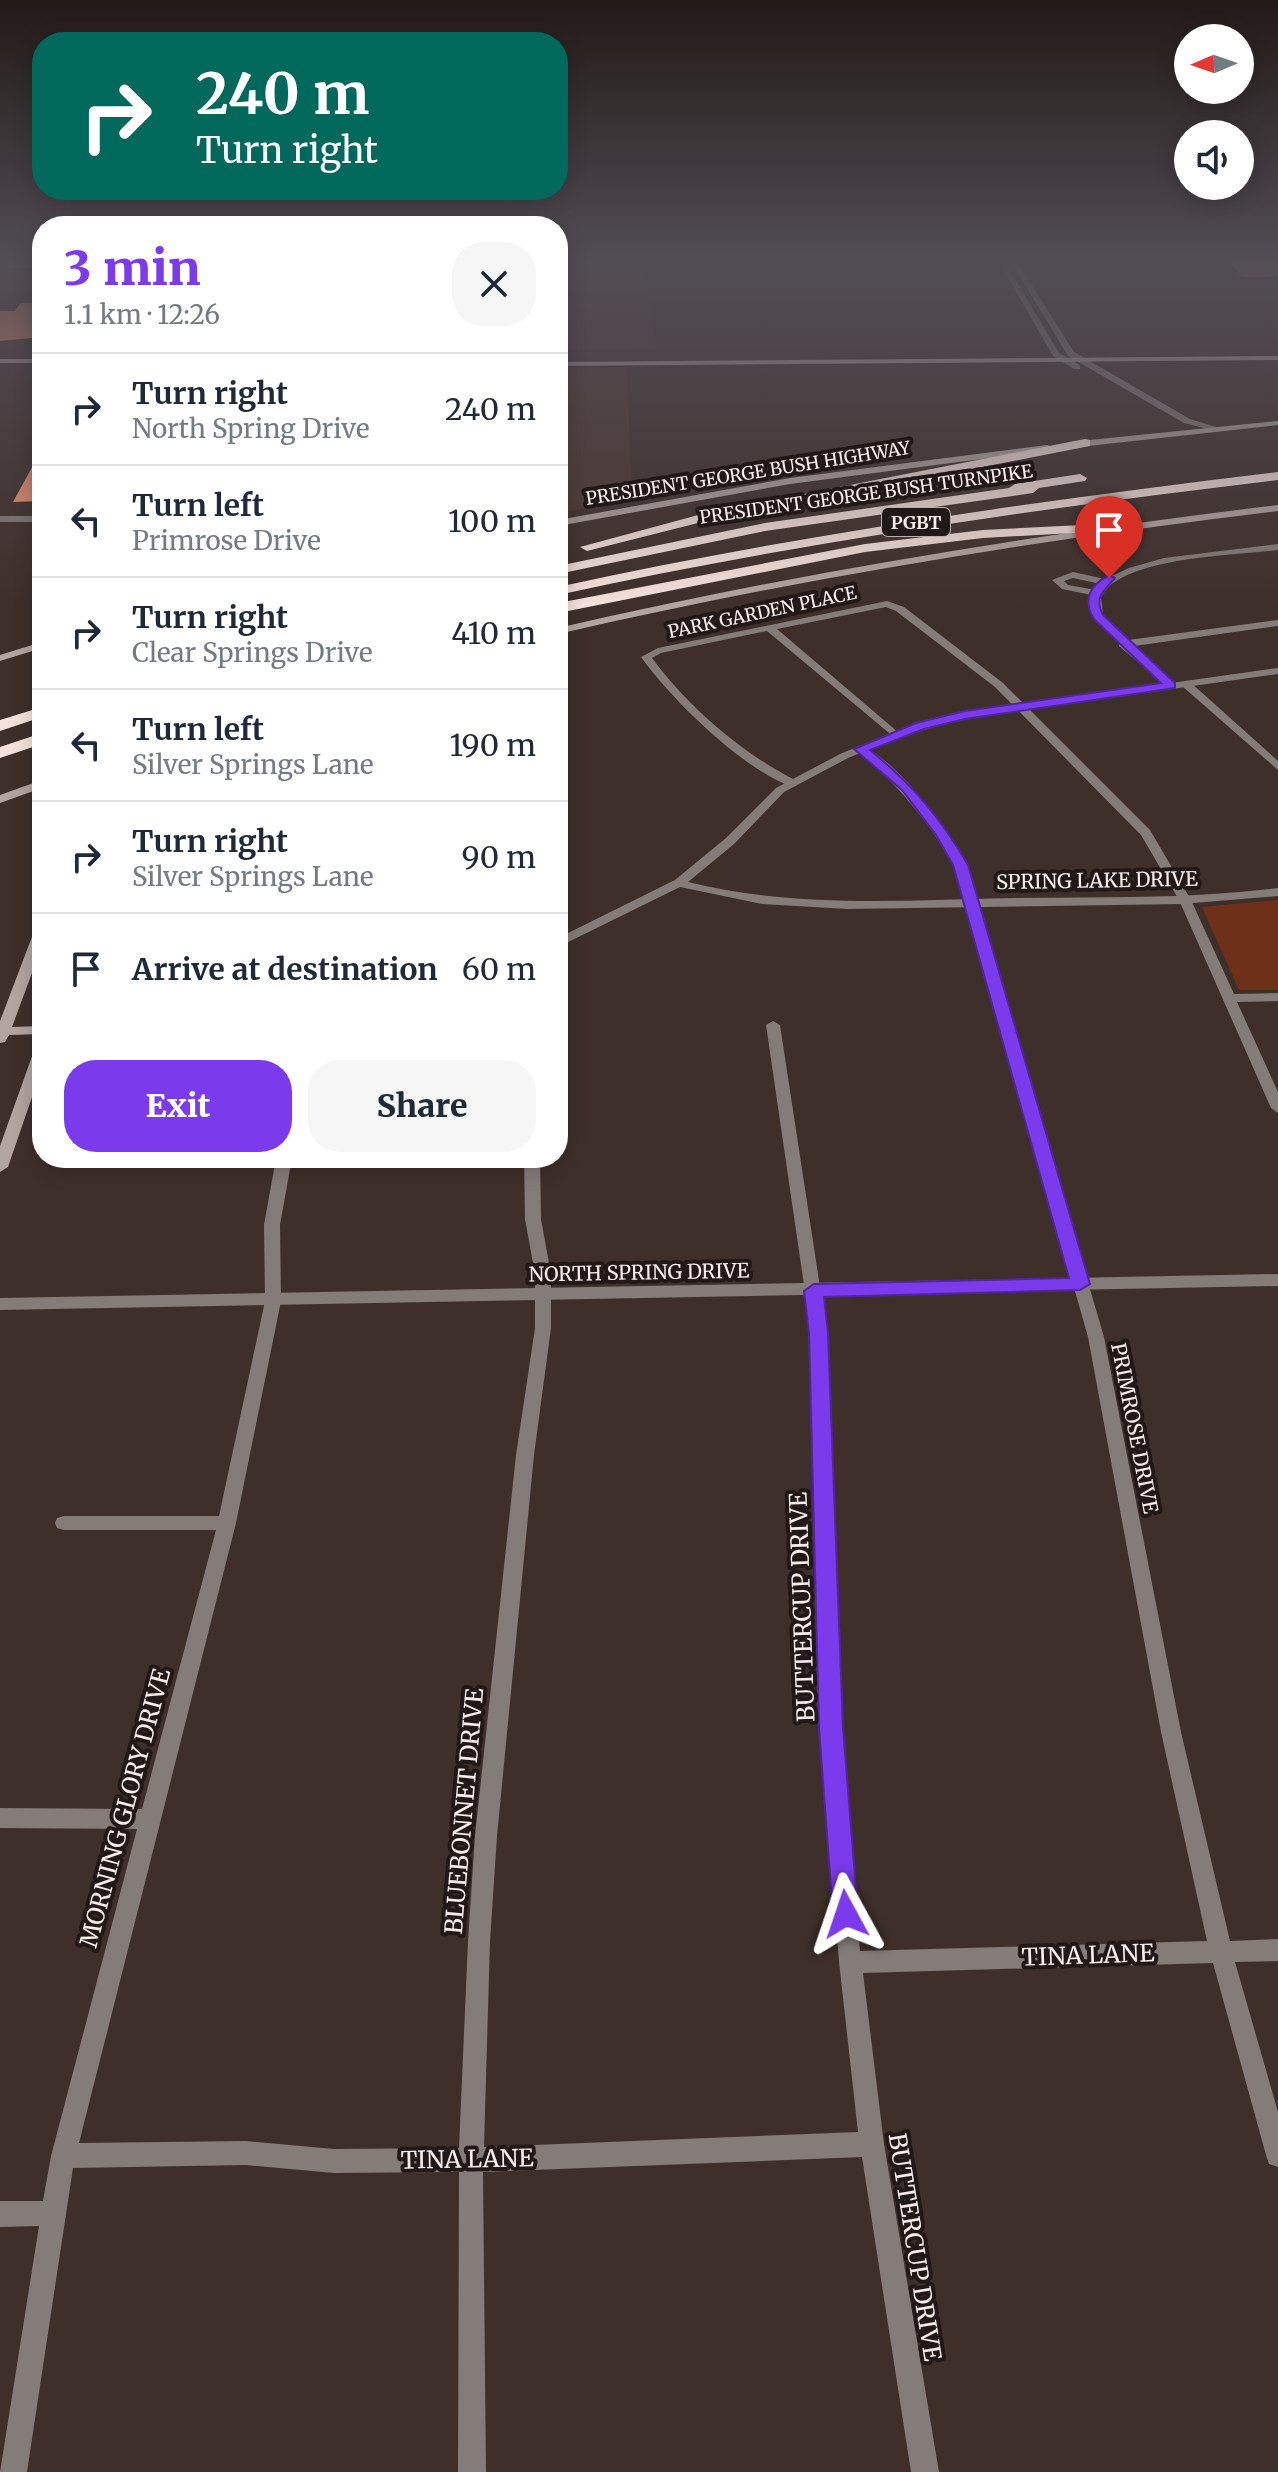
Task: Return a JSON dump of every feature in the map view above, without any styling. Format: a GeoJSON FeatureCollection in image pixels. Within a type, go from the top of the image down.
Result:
{"type":"FeatureCollection","features":[{"type":"Feature","properties":{"kind":"highway"},"geometry":{"type":"LineString","coordinates":[[568,552],[702,518],[1085,443]]}},
{"type":"Feature","properties":{"kind":"highway","name":"PRESIDENT GEORGE BUSH TURNPIKE"},"geometry":{"type":"LineString","coordinates":[[568,568],[694,539],[972,495],[1278,466]]}},
{"type":"Feature","properties":{"kind":"highway","name":"PRESIDENT GEORGE BUSH TURNPIKE"},"geometry":{"type":"LineString","coordinates":[[568,589],[702,558],[846,532],[1058,502],[1278,476]]}},
{"type":"Feature","properties":{"kind":"highway"},"geometry":{"type":"LineString","coordinates":[[972,495],[1080,478]]}},
{"type":"Feature","properties":{"kind":"highway"},"geometry":{"type":"LineString","coordinates":[[568,606],[898,543],[998,533],[1102,528]]}},
{"type":"Feature","properties":{"kind":"highway"},"geometry":{"type":"LineString","coordinates":[[0,714],[32,705]]}},
{"type":"Feature","properties":{"kind":"highway"},"geometry":{"type":"LineString","coordinates":[[0,726],[32,715]]}},
{"type":"Feature","properties":{"kind":"highway"},"geometry":{"type":"LineString","coordinates":[[0,753],[32,742]]}},
{"type":"Feature","properties":{"kind":"main road","name":"PRESIDENT GEORGE BUSH HIGHWAY"},"geometry":{"type":"LineString","coordinates":[[568,521],[790,481],[1085,443],[1278,423]]}},
{"type":"Feature","properties":{"kind":"main road"},"geometry":{"type":"LineString","coordinates":[[568,629],[798,578],[1102,528],[1278,508]]}},
{"type":"Feature","properties":{"kind":"main road"},"geometry":{"type":"LineString","coordinates":[[0,658],[32,648]]}},
{"type":"Feature","properties":{"kind":"main road"},"geometry":{"type":"LineString","coordinates":[[4,798],[32,785]]}},
{"type":"Feature","properties":{"kind":"main road"},"geometry":{"type":"LineString","coordinates":[[4,798],[32,796]]}},
{"type":"Feature","properties":{"kind":"main road"},"geometry":{"type":"LineString","coordinates":[[32,955],[1,1035],[32,1031]]}},
{"type":"Feature","properties":{"kind":"main road"},"geometry":{"type":"LineString","coordinates":[[0,1167],[32,1076]]}},
{"type":"Feature","properties":{"kind":"street"},"geometry":{"type":"LineString","coordinates":[[1100,375],[1187,421],[1213,429]]}},
{"type":"Feature","properties":{"kind":"street"},"geometry":{"type":"LineString","coordinates":[[1100,375],[1170,420],[1174,425],[1173,434]]}},
{"type":"Feature","properties":{"kind":"street"},"geometry":{"type":"LineString","coordinates":[[0,519],[32,519]]}},
{"type":"Feature","properties":{"kind":"street"},"geometry":{"type":"LineString","coordinates":[[1170,686],[1098,617],[1092,606],[1095,593],[1105,582],[1123,571],[1153,563],[1278,547]]}},
{"type":"Feature","properties":{"kind":"street"},"geometry":{"type":"LineString","coordinates":[[1095,593],[1065,587],[1057,580],[1073,575],[1105,582]]}},
{"type":"Feature","properties":{"kind":"street","name":"PARK GARDEN PLACE"},"geometry":{"type":"LineString","coordinates":[[793,783],[774,776],[741,752],[646,657],[658,651],[887,604],[900,609],[1023,706]]}},
{"type":"Feature","properties":{"kind":"street"},"geometry":{"type":"LineString","coordinates":[[1123,644],[1278,623]]}},
{"type":"Feature","properties":{"kind":"street"},"geometry":{"type":"LineString","coordinates":[[769,627],[895,735]]}},
{"type":"Feature","properties":{"kind":"street"},"geometry":{"type":"LineString","coordinates":[[568,938],[679,883],[793,783],[895,735],[965,715],[1278,671]]}},
{"type":"Feature","properties":{"kind":"street"},"geometry":{"type":"LineString","coordinates":[[1186,684],[1278,767]]}},
{"type":"Feature","properties":{"kind":"street"},"geometry":{"type":"LineString","coordinates":[[1023,706],[1146,833],[1185,900],[1278,1108]]}},
{"type":"Feature","properties":{"kind":"street","name":"PRIMROSE DRIVE"},"geometry":{"type":"LineString","coordinates":[[861,749],[907,787],[943,834],[960,865],[971,902],[1096,1337],[1171,1732],[1221,1952],[1278,2155]]}},
{"type":"Feature","properties":{"kind":"street","name":"SPRING LAKE DRIVE"},"geometry":{"type":"LineString","coordinates":[[679,883],[715,894],[776,903],[1185,900],[1278,892]]}},
{"type":"Feature","properties":{"kind":"street"},"geometry":{"type":"LineString","coordinates":[[1230,998],[1278,997]]}},
{"type":"Feature","properties":{"kind":"street","name":"BUTTERCUP DRIVE"},"geometry":{"type":"LineString","coordinates":[[773,1025],[819,1333],[831,1728],[850,1962],[872,2144],[925,2472]]}},
{"type":"Feature","properties":{"kind":"street","name":"MORNING GLORY DRIVE"},"geometry":{"type":"LineString","coordinates":[[13,2472],[51,2213],[63,2156],[227,1523],[273,1301],[272,1225],[282,1168]]}},
{"type":"Feature","properties":{"kind":"street","name":"BLUEBONNET DRIVE"},"geometry":{"type":"LineString","coordinates":[[472,2472],[471,2160],[486,1836],[525,1455],[543,1328],[543,1274],[533,1219],[532,1168]]}},
{"type":"Feature","properties":{"kind":"street","name":"NORTH SPRING DRIVE"},"geometry":{"type":"LineString","coordinates":[[0,1304],[1278,1280]]}},
{"type":"Feature","properties":{"kind":"street"},"geometry":{"type":"LineString","coordinates":[[64,1523],[227,1523]]}},
{"type":"Feature","properties":{"kind":"street"},"geometry":{"type":"LineString","coordinates":[[0,1818],[149,1819]]}},
{"type":"Feature","properties":{"kind":"street","name":"TINA LANE"},"geometry":{"type":"LineString","coordinates":[[850,1962],[1278,1950]]}},
{"type":"Feature","properties":{"kind":"street","name":"TINA LANE"},"geometry":{"type":"LineString","coordinates":[[63,2156],[246,2153],[334,2161],[471,2160],[872,2144]]}},
{"type":"Feature","properties":{"kind":"street"},"geometry":{"type":"LineString","coordinates":[[0,2214],[51,2213]]}},
{"type":"Feature","properties":{"kind":"shaded area"},"geometry":{"type":"Polygon","coordinates":[[[568,375],[627,375],[632,501],[568,511],[568,375]]]}},
{"type":"Feature","properties":{"kind":"shaded area"},"geometry":{"type":"Polygon","coordinates":[[[1278,900],[1278,990],[1239,990],[1202,907],[1278,900]]]}},
{"type":"Feature","properties":{"kind":"building"},"geometry":{"type":"Polygon","coordinates":[[[32,467],[32,501],[13,502],[32,467]]]}},
{"type":"Feature","properties":{"kind":"route"},"geometry":{"type":"LineString","coordinates":[[846,1914],[831,1728],[819,1333],[814,1291],[1080,1284],[960,865],[943,834],[907,787],[861,749],[920,726],[965,715],[1170,686],[1098,617],[1092,606],[1093,594],[1109,578]]}}]}
